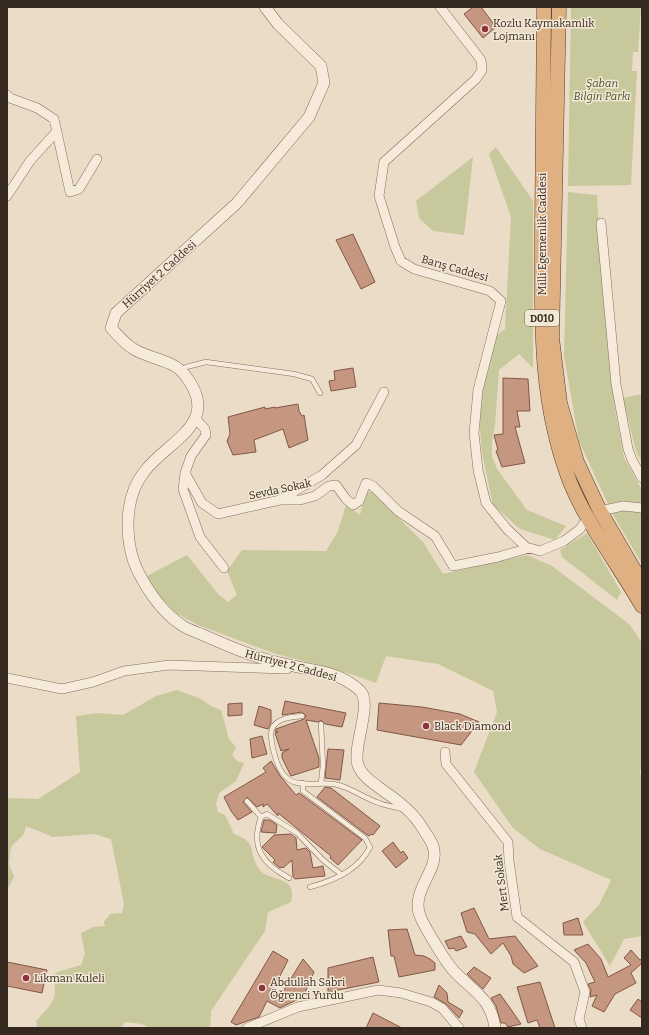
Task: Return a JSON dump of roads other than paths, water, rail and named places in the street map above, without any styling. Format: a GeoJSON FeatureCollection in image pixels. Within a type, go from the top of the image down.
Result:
{"type":"FeatureCollection","features":[{"type":"Feature","properties":{"kind":"highway","name":"Milli Egemenlik Caddesi"},"geometry":{"type":"LineString","coordinates":[[544,7],[542,334],[546,390],[557,440],[570,481],[587,519],[624,573],[642,606]]}},
{"type":"Feature","properties":{"kind":"highway","name":"Milli Egemenlik Caddesi"},"geometry":{"type":"LineString","coordinates":[[559,7],[552,338],[560,403],[577,462],[600,511],[642,583]]}},
{"type":"Feature","properties":{"kind":"street","name":"Hürriyet 2 Caddesi"},"geometry":{"type":"LineString","coordinates":[[265,7],[278,24],[321,66],[324,83],[309,118],[237,203],[116,313],[112,328],[132,348],[176,366],[194,391],[198,404],[195,418],[190,428],[145,469],[137,481],[129,513],[130,544],[135,566],[140,577],[159,604],[184,627],[219,643],[266,660],[341,678],[362,693],[364,700],[361,731],[357,748],[358,765],[371,783],[410,811],[422,826],[434,847],[433,864],[419,892],[417,902],[420,915],[453,970],[488,1004],[494,1018],[495,1028]]}},
{"type":"Feature","properties":{"kind":"street","name":"Barış Caddesi"},"geometry":{"type":"LineString","coordinates":[[440,7],[481,60],[482,70],[480,75],[461,93],[384,162],[379,196],[395,247],[402,261],[414,269],[490,291],[501,301],[478,390],[474,433],[478,470],[486,503],[507,530],[529,548]]}},
{"type":"Feature","properties":{"kind":"street"},"geometry":{"type":"LineString","coordinates":[[7,95],[10,98],[37,108],[54,119],[70,192],[79,189],[97,159]]}},
{"type":"Feature","properties":{"kind":"street"},"geometry":{"type":"LineString","coordinates":[[7,196],[30,161],[57,131]]}},
{"type":"Feature","properties":{"kind":"street"},"geometry":{"type":"LineString","coordinates":[[601,223],[616,384],[628,449],[642,478]]}},
{"type":"Feature","properties":{"kind":"street"},"geometry":{"type":"LineString","coordinates":[[280,500],[322,475],[356,445],[384,392]]}},
{"type":"Feature","properties":{"kind":"street"},"geometry":{"type":"LineString","coordinates":[[195,418],[205,428],[206,435],[191,456],[185,473],[183,489],[200,537],[224,568]]}},
{"type":"Feature","properties":{"kind":"street","name":"Sevda Sokak"},"geometry":{"type":"LineString","coordinates":[[185,473],[202,503],[218,514],[280,500],[300,500],[315,496],[329,486],[336,485],[346,499],[353,505],[359,501],[366,483],[373,486],[398,511],[435,536],[453,566],[498,557],[529,548]]}},
{"type":"Feature","properties":{"kind":"street"},"geometry":{"type":"LineString","coordinates":[[600,511],[623,506],[642,508]]}},
{"type":"Feature","properties":{"kind":"street"},"geometry":{"type":"LineString","coordinates":[[529,548],[540,551],[564,541],[580,529],[587,519]]}},
{"type":"Feature","properties":{"kind":"street"},"geometry":{"type":"LineString","coordinates":[[7,678],[62,689],[93,682],[124,671],[169,665],[307,670]]}},
{"type":"Feature","properties":{"kind":"street","name":"Mert Sokak"},"geometry":{"type":"LineString","coordinates":[[445,752],[446,764],[508,842],[509,862],[517,917],[574,962],[584,992],[579,1019],[582,1028]]}},
{"type":"Feature","properties":{"kind":"street"},"geometry":{"type":"LineString","coordinates":[[247,1028],[298,1007],[378,990],[401,993],[431,1002],[442,1008],[459,1028]]}},
{"type":"Feature","properties":{"kind":"lane"},"geometry":{"type":"LineString","coordinates":[[181,371],[186,367],[206,362],[294,374],[312,379],[320,393]]}},
{"type":"Feature","properties":{"kind":"lane"},"geometry":{"type":"LineString","coordinates":[[302,716],[280,720],[273,726],[271,731],[275,754],[285,777],[296,784],[321,783],[344,787],[379,803],[410,811]]}},
{"type":"Feature","properties":{"kind":"lane"},"geometry":{"type":"LineString","coordinates":[[321,724],[324,758],[321,783]]}},
{"type":"Feature","properties":{"kind":"lane"},"geometry":{"type":"LineString","coordinates":[[303,783],[303,791],[368,842],[370,847],[367,852],[342,875],[329,882],[310,887]]}},
{"type":"Feature","properties":{"kind":"lane"},"geometry":{"type":"LineString","coordinates":[[247,801],[261,817]]}},
{"type":"Feature","properties":{"kind":"lane"},"geometry":{"type":"LineString","coordinates":[[261,817],[267,814],[272,816],[297,832],[323,860],[342,875]]}},
{"type":"Feature","properties":{"kind":"lane"},"geometry":{"type":"LineString","coordinates":[[261,817],[257,840],[258,851],[271,866],[289,878]]}},
{"type":"Feature","properties":{"kind":"place","name":"Kozlu Kaymakamlık Lojmanı"},"geometry":{"type":"Point","coordinates":[485,29]}},
{"type":"Feature","properties":{"kind":"place","name":"Black Diamond"},"geometry":{"type":"Point","coordinates":[426,726]}},
{"type":"Feature","properties":{"kind":"place","name":"Likman Kuleli"},"geometry":{"type":"Point","coordinates":[26,978]}},
{"type":"Feature","properties":{"kind":"place","name":"Abdullah Sabri Öğrenci Yurdu"},"geometry":{"type":"Point","coordinates":[262,988]}},
{"type":"Feature","properties":{"kind":"park label","name":"Şaban Bilgin Parkı"},"geometry":{"type":"Point","coordinates":[602,89]}}]}
